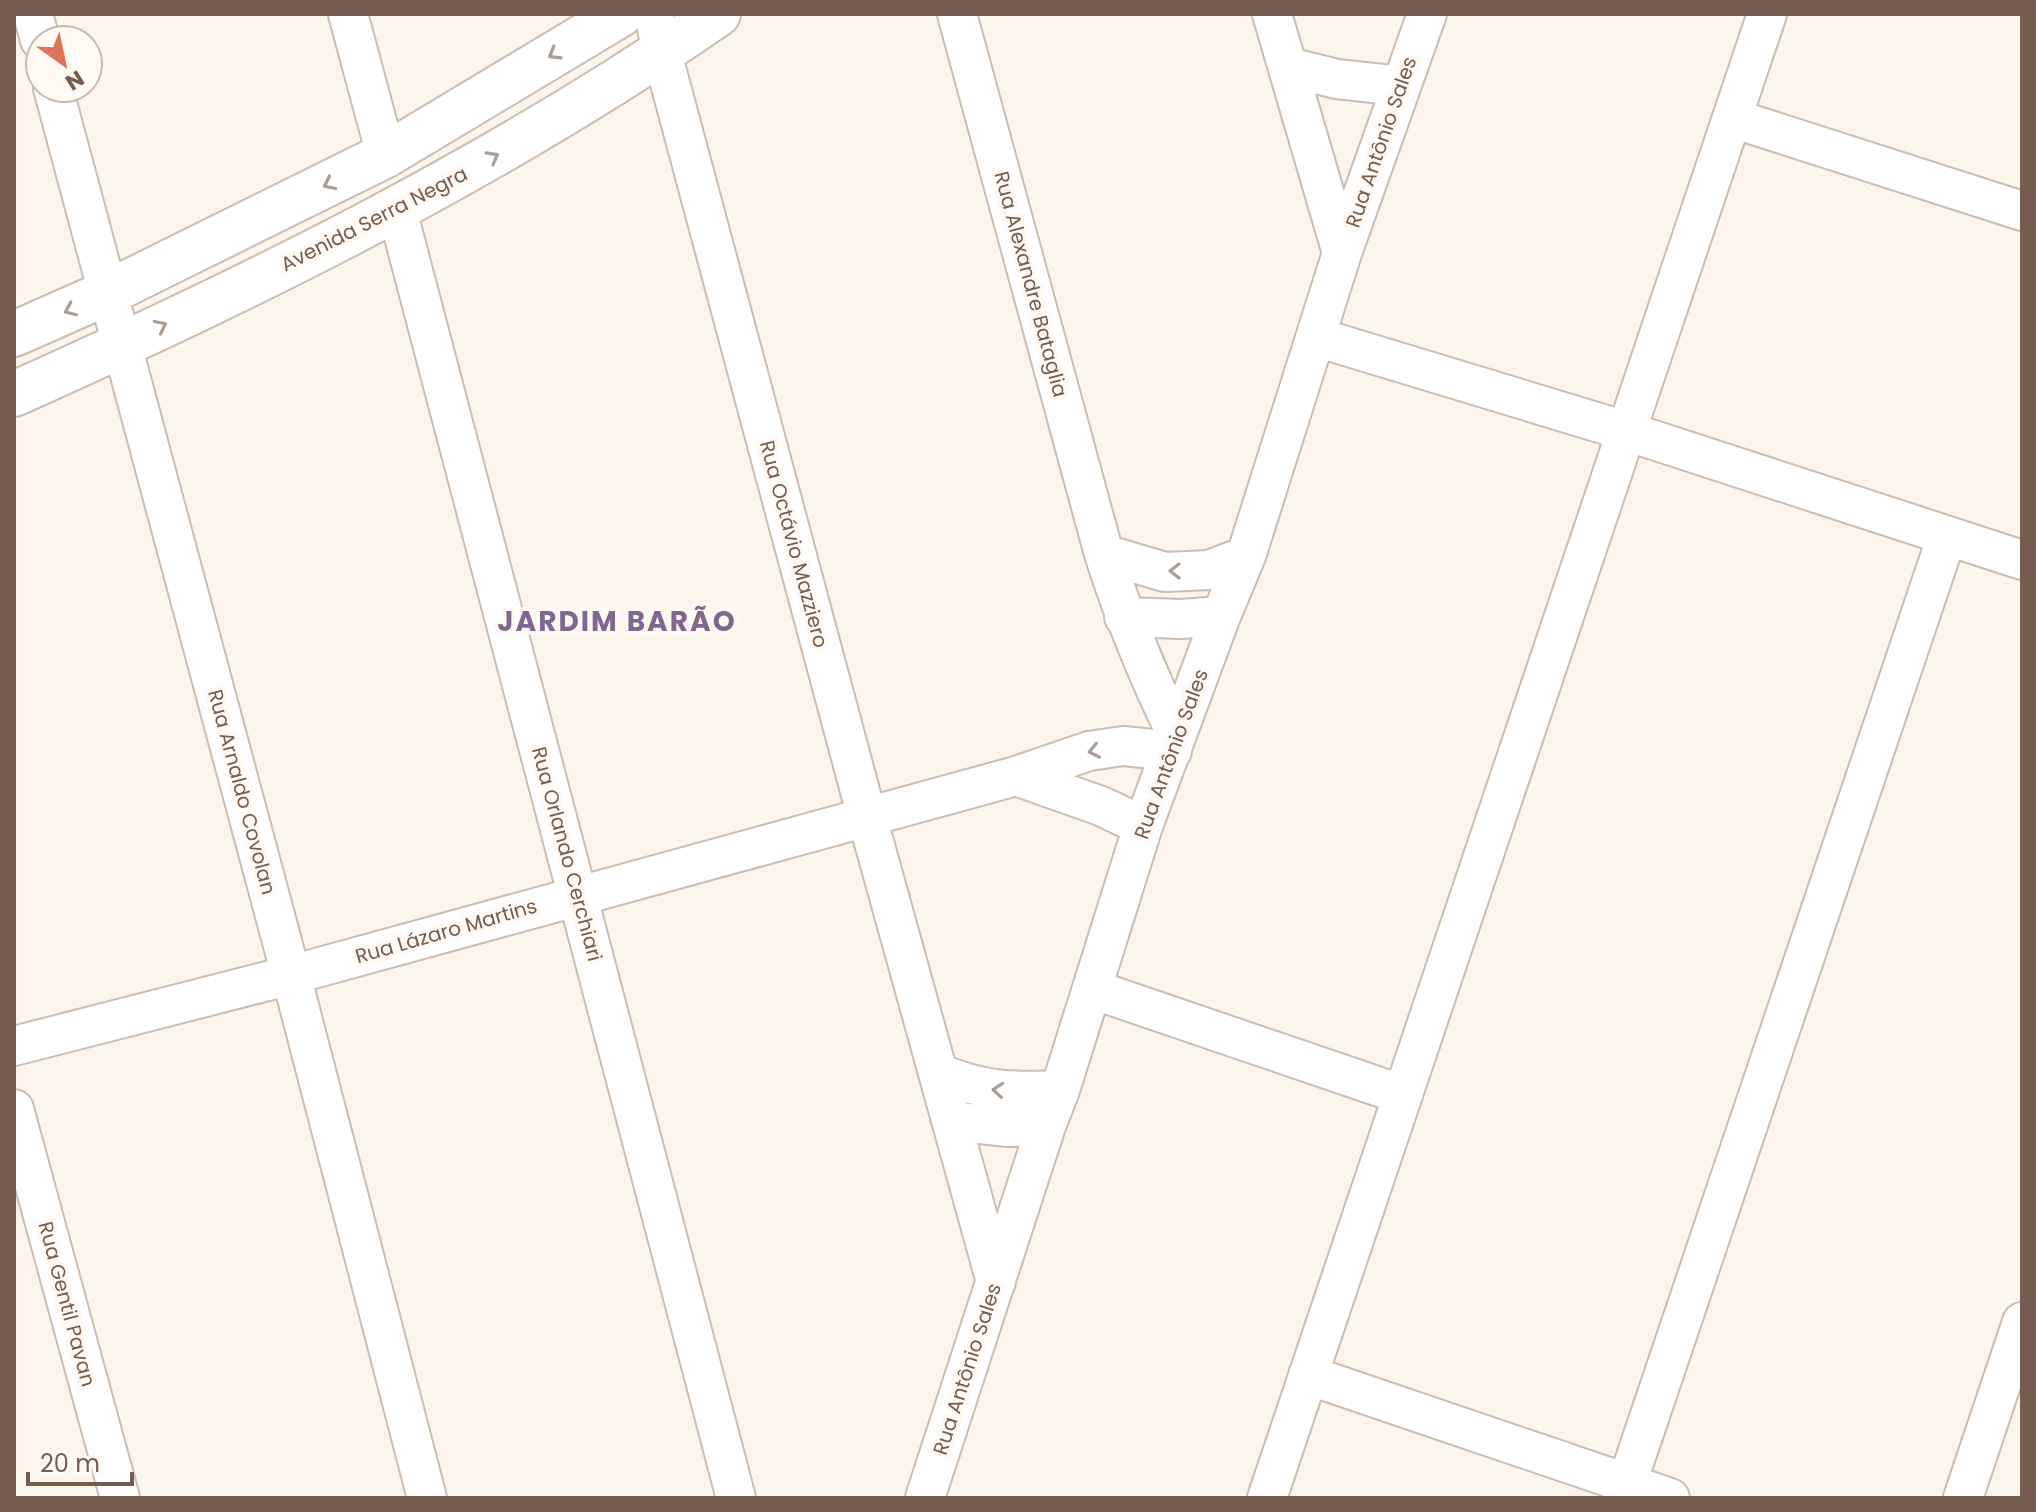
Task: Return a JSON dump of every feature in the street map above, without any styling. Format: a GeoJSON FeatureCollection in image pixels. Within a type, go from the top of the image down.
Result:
{"type":"FeatureCollection","features":[{"type":"Feature","properties":{"kind":"street"},"geometry":{"type":"LineString","coordinates":[[348,14],[386,155]]}},
{"type":"Feature","properties":{"kind":"street"},"geometry":{"type":"LineString","coordinates":[[14,334],[109,292],[386,155],[621,14]]}},
{"type":"Feature","properties":{"kind":"street","name":"Avenida Serra Negra"},"geometry":{"type":"LineString","coordinates":[[14,394],[123,345],[397,210],[519,142],[658,34],[718,14]]}},
{"type":"Feature","properties":{"kind":"street","name":"Rua Alexandre Bataglia"},"geometry":{"type":"LineString","coordinates":[[957,14],[1104,554],[1124,617],[1174,743]]}},
{"type":"Feature","properties":{"kind":"street"},"geometry":{"type":"LineString","coordinates":[[1272,14],[1342,253]]}},
{"type":"Feature","properties":{"kind":"street","name":"Rua Antônio Sales"},"geometry":{"type":"LineString","coordinates":[[925,1498],[1060,1090],[1143,826],[1246,556],[1342,253],[1427,14]]}},
{"type":"Feature","properties":{"kind":"street"},"geometry":{"type":"LineString","coordinates":[[1267,1498],[1767,14]]}},
{"type":"Feature","properties":{"kind":"street","name":"Rua Octávio Mazziero"},"geometry":{"type":"LineString","coordinates":[[658,34],[867,817],[996,1282]]}},
{"type":"Feature","properties":{"kind":"street"},"geometry":{"type":"LineString","coordinates":[[1288,67],[1337,79],[1401,86]]}},
{"type":"Feature","properties":{"kind":"street","name":"Rua Arnaldo Covolan"},"geometry":{"type":"LineString","coordinates":[[57,104],[291,975],[427,1498]]}},
{"type":"Feature","properties":{"kind":"street"},"geometry":{"type":"LineString","coordinates":[[1732,118],[2022,211]]}},
{"type":"Feature","properties":{"kind":"street","name":"Rua Orlando Cerchiari"},"geometry":{"type":"LineString","coordinates":[[397,210],[736,1498]]}},
{"type":"Feature","properties":{"kind":"street"},"geometry":{"type":"LineString","coordinates":[[1316,337],[1626,431],[2022,560]]}},
{"type":"Feature","properties":{"kind":"street"},"geometry":{"type":"LineString","coordinates":[[1624,1491],[1947,536]]}},
{"type":"Feature","properties":{"kind":"street"},"geometry":{"type":"LineString","coordinates":[[1104,554],[1165,572],[1209,570],[1246,556]]}},
{"type":"Feature","properties":{"kind":"street"},"geometry":{"type":"LineString","coordinates":[[1124,617],[1181,619],[1221,616]]}},
{"type":"Feature","properties":{"kind":"street","name":"Rua Lázaro Martins"},"geometry":{"type":"LineString","coordinates":[[14,1046],[291,975],[867,817],[1016,776],[1089,751],[1174,743]]}},
{"type":"Feature","properties":{"kind":"street"},"geometry":{"type":"LineString","coordinates":[[1016,776],[1101,806],[1143,826]]}},
{"type":"Feature","properties":{"kind":"street"},"geometry":{"type":"LineString","coordinates":[[1092,989],[1403,1095]]}},
{"type":"Feature","properties":{"kind":"street"},"geometry":{"type":"LineString","coordinates":[[939,1073],[969,1085],[994,1090],[1060,1090]]}},
{"type":"Feature","properties":{"kind":"street","name":"Rua Gentil Pavan"},"geometry":{"type":"LineString","coordinates":[[14,1109],[120,1498]]}},
{"type":"Feature","properties":{"kind":"street"},"geometry":{"type":"LineString","coordinates":[[953,1121],[1005,1127],[1046,1126]]}},
{"type":"Feature","properties":{"kind":"street"},"geometry":{"type":"LineString","coordinates":[[1963,1498],[2022,1322]]}},
{"type":"Feature","properties":{"kind":"street"},"geometry":{"type":"LineString","coordinates":[[1308,1375],[1624,1491],[1670,1498]]}},
{"type":"Feature","properties":{"kind":"district","name":"JARDIM BARÃO"},"geometry":{"type":"Point","coordinates":[617,621]}}]}
